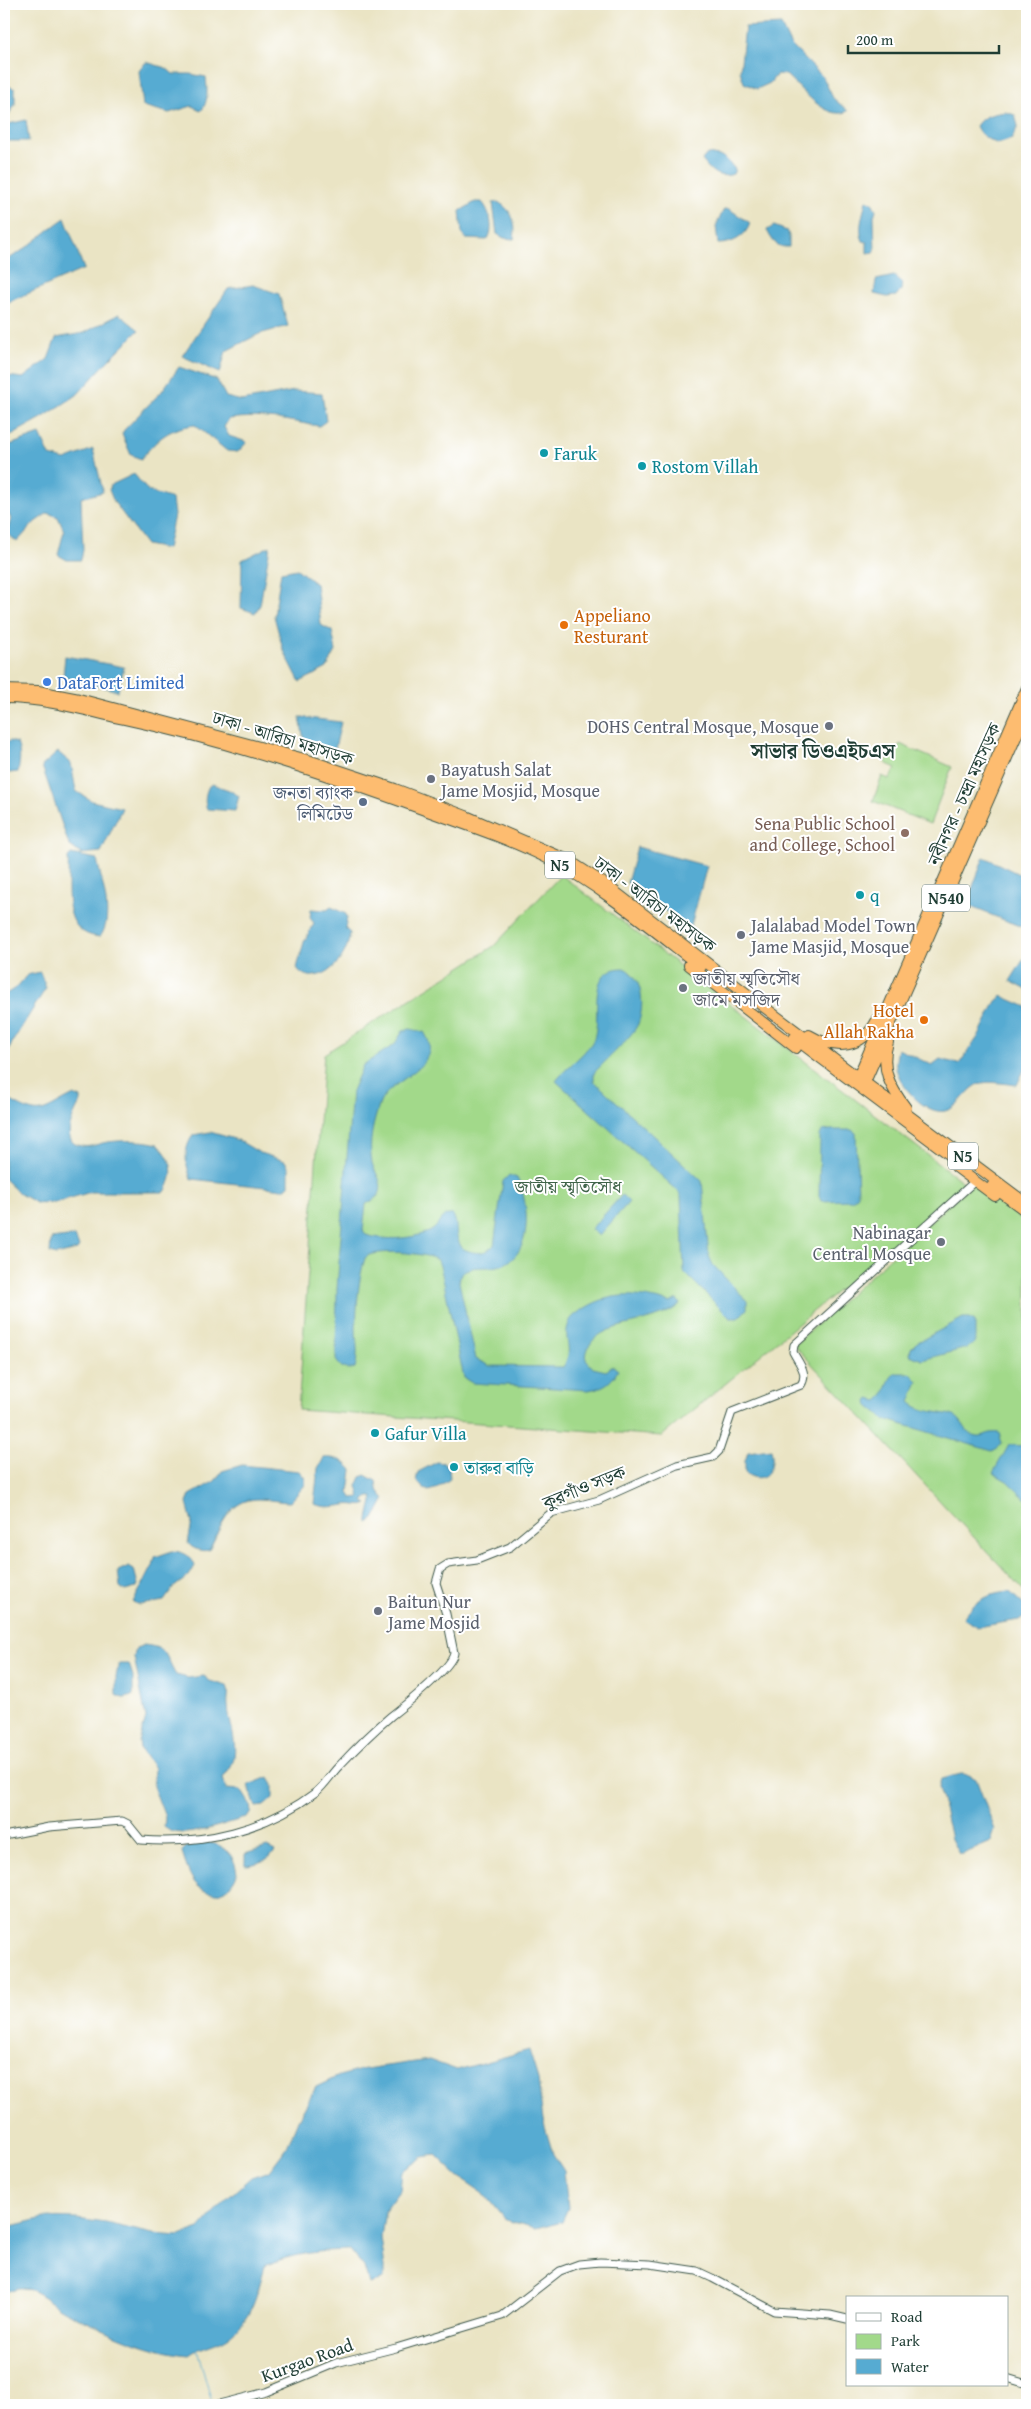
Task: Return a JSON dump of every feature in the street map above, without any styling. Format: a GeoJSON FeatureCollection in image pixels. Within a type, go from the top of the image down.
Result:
{"type":"FeatureCollection","features":[{"type":"Feature","properties":{"kind":"highway","name":"নবীনগর - চন্দ্রা মহাসড়ক"},"geometry":{"type":"LineString","coordinates":[[922,942],[1027,688]]}},
{"type":"Feature","properties":{"kind":"highway","name":"ঢাকা - আরিচা মহাসড়ক"},"geometry":{"type":"LineString","coordinates":[[4,690],[38,691],[79,699],[299,757],[395,789],[542,846],[605,884],[775,1015],[1027,1204]]}},
{"type":"Feature","properties":{"kind":"highway","name":"N5"},"geometry":{"type":"LineString","coordinates":[[4,698],[48,703],[140,722],[270,756],[327,774],[534,852],[574,873],[861,1080],[1027,1212]]}},
{"type":"Feature","properties":{"kind":"highway","name":"নবীনগর - চন্দ্রা মহাসড়ক"},"geometry":{"type":"LineString","coordinates":[[861,1080],[1027,712]]}},
{"type":"Feature","properties":{"kind":"highway"},"geometry":{"type":"LineString","coordinates":[[654,932],[660,943],[670,952],[1027,1221]]}},
{"type":"Feature","properties":{"kind":"highway"},"geometry":{"type":"LineString","coordinates":[[775,1015],[788,1020],[827,1044],[852,1043],[864,1039],[871,1032],[906,951],[922,942],[925,960],[888,1040],[884,1068],[888,1081],[912,1116]]}},
{"type":"Feature","properties":{"kind":"highway"},"geometry":{"type":"LineString","coordinates":[[940,1138],[952,1141],[1027,1198]]}},
{"type":"Feature","properties":{"kind":"street","name":"কুরগাঁও সড়ক"},"geometry":{"type":"LineString","coordinates":[[4,1836],[49,1826],[122,1821],[128,1824],[141,1840],[174,1843],[228,1834],[260,1823],[317,1791],[376,1728],[433,1679],[453,1658],[454,1653],[446,1614],[436,1584],[440,1569],[448,1564],[477,1560],[510,1547],[551,1514],[599,1500],[677,1466],[714,1457],[719,1451],[732,1412],[801,1385],[804,1376],[800,1362],[793,1352],[794,1345],[975,1180]]}},
{"type":"Feature","properties":{"kind":"street","name":"Kurgao Road"},"geometry":{"type":"LineString","coordinates":[[215,2405],[266,2392],[336,2363],[409,2344],[502,2316],[560,2271],[579,2264],[600,2262],[650,2264],[697,2272],[774,2311],[830,2315],[846,2319]]}},
{"type":"Feature","properties":{"kind":"street"},"geometry":{"type":"LineString","coordinates":[[1008,2378],[1027,2384]]}},
{"type":"Feature","properties":{"kind":"green space"},"geometry":{"type":"Polygon","coordinates":[[[900,744],[952,767],[930,824],[873,801],[882,776],[889,779],[896,768],[885,763],[900,744]]]}},
{"type":"Feature","properties":{"kind":"green space","name":"জাতীয় স্মৃতিসৌধ"},"geometry":{"type":"Polygon","coordinates":[[[561,875],[967,1185],[662,1436],[298,1410],[324,1054],[494,946],[561,875]]]}},
{"type":"Feature","properties":{"kind":"green space"},"geometry":{"type":"Polygon","coordinates":[[[975,1181],[1027,1224],[1027,1594],[794,1345],[975,1181]]]}},
{"type":"Feature","properties":{"kind":"water"},"geometry":{"type":"Polygon","coordinates":[[[781,25],[790,44],[823,77],[833,98],[848,111],[840,113],[823,108],[786,75],[777,74],[770,83],[757,89],[744,83],[740,71],[745,27],[781,25]]]}},
{"type":"Feature","properties":{"kind":"water"},"geometry":{"type":"Polygon","coordinates":[[[146,62],[166,68],[173,74],[190,74],[206,77],[206,99],[201,111],[192,106],[169,113],[143,106],[139,71],[146,62]]]}},
{"type":"Feature","properties":{"kind":"water"},"geometry":{"type":"Polygon","coordinates":[[[4,84],[15,89],[15,105],[7,117],[4,117],[4,84]]]}},
{"type":"Feature","properties":{"kind":"water"},"geometry":{"type":"Polygon","coordinates":[[[1005,112],[1015,115],[1018,126],[1012,139],[998,144],[982,135],[976,126],[985,117],[1005,112]]]}},
{"type":"Feature","properties":{"kind":"water"},"geometry":{"type":"Polygon","coordinates":[[[26,120],[29,141],[4,141],[4,125],[26,120]]]}},
{"type":"Feature","properties":{"kind":"water"},"geometry":{"type":"Polygon","coordinates":[[[707,154],[724,157],[735,169],[733,174],[723,176],[712,171],[702,160],[707,154]]]}},
{"type":"Feature","properties":{"kind":"water"},"geometry":{"type":"Polygon","coordinates":[[[866,200],[872,202],[876,210],[874,216],[875,252],[867,253],[867,242],[863,241],[861,236],[866,200]]]}},
{"type":"Feature","properties":{"kind":"water"},"geometry":{"type":"Polygon","coordinates":[[[475,202],[482,202],[489,215],[491,231],[487,240],[466,239],[462,233],[460,211],[475,202]]]}},
{"type":"Feature","properties":{"kind":"water"},"geometry":{"type":"Polygon","coordinates":[[[498,202],[507,209],[514,222],[514,239],[504,238],[497,234],[493,203],[498,202]]]}},
{"type":"Feature","properties":{"kind":"water"},"geometry":{"type":"Polygon","coordinates":[[[724,209],[729,209],[750,223],[738,239],[718,244],[716,226],[724,209]]]}},
{"type":"Feature","properties":{"kind":"water"},"geometry":{"type":"Polygon","coordinates":[[[65,218],[84,269],[4,304],[4,261],[20,252],[65,218]]]}},
{"type":"Feature","properties":{"kind":"water"},"geometry":{"type":"Polygon","coordinates":[[[774,226],[787,231],[789,247],[778,245],[773,240],[767,230],[774,226]]]}},
{"type":"Feature","properties":{"kind":"water"},"geometry":{"type":"Polygon","coordinates":[[[894,276],[902,282],[901,290],[896,296],[887,297],[874,294],[876,280],[894,276]]]}},
{"type":"Feature","properties":{"kind":"water"},"geometry":{"type":"Polygon","coordinates":[[[253,285],[279,294],[288,326],[259,334],[226,351],[220,373],[182,356],[228,289],[253,285]]]}},
{"type":"Feature","properties":{"kind":"water"},"geometry":{"type":"Polygon","coordinates":[[[119,314],[139,330],[77,395],[42,418],[4,439],[4,373],[7,376],[23,378],[48,359],[56,338],[84,333],[119,314]]]}},
{"type":"Feature","properties":{"kind":"water"},"geometry":{"type":"Polygon","coordinates":[[[179,367],[217,380],[226,397],[242,401],[294,391],[322,393],[326,421],[319,426],[253,417],[229,419],[224,427],[229,436],[247,442],[238,452],[227,451],[195,425],[186,426],[165,435],[141,459],[131,455],[122,434],[124,430],[162,391],[179,367]]]}},
{"type":"Feature","properties":{"kind":"water"},"geometry":{"type":"Polygon","coordinates":[[[40,434],[50,456],[65,460],[93,449],[103,492],[81,498],[83,550],[81,560],[67,560],[58,555],[64,531],[58,517],[48,513],[35,522],[17,542],[7,533],[11,519],[4,505],[4,447],[40,434]]]}},
{"type":"Feature","properties":{"kind":"water"},"geometry":{"type":"Polygon","coordinates":[[[134,474],[148,491],[172,499],[174,515],[167,549],[146,545],[114,502],[109,490],[111,485],[134,474]]]}},
{"type":"Feature","properties":{"kind":"water"},"geometry":{"type":"Polygon","coordinates":[[[270,546],[260,605],[255,613],[241,608],[242,560],[270,546]]]}},
{"type":"Feature","properties":{"kind":"water"},"geometry":{"type":"Polygon","coordinates":[[[297,569],[316,584],[321,625],[332,631],[336,651],[327,668],[300,682],[283,649],[274,616],[281,572],[297,569]]]}},
{"type":"Feature","properties":{"kind":"water"},"geometry":{"type":"Polygon","coordinates":[[[65,656],[124,667],[118,691],[63,677],[65,656]]]}},
{"type":"Feature","properties":{"kind":"water"},"geometry":{"type":"Polygon","coordinates":[[[300,717],[341,722],[335,749],[304,741],[300,717]]]}},
{"type":"Feature","properties":{"kind":"water"},"geometry":{"type":"Polygon","coordinates":[[[10,741],[17,743],[20,758],[18,772],[9,773],[4,770],[4,744],[10,741]]]}},
{"type":"Feature","properties":{"kind":"water"},"geometry":{"type":"Polygon","coordinates":[[[58,752],[71,763],[76,791],[92,801],[122,808],[101,852],[81,854],[69,845],[42,766],[58,752]]]}},
{"type":"Feature","properties":{"kind":"water"},"geometry":{"type":"Polygon","coordinates":[[[212,784],[239,796],[235,811],[207,809],[205,803],[206,795],[209,786],[212,784]]]}},
{"type":"Feature","properties":{"kind":"water"},"geometry":{"type":"Polygon","coordinates":[[[637,847],[707,866],[690,929],[627,883],[637,847]]]}},
{"type":"Feature","properties":{"kind":"water"},"geometry":{"type":"Polygon","coordinates":[[[71,854],[97,859],[107,910],[104,929],[100,937],[87,934],[78,927],[72,918],[68,895],[68,857],[71,854]]]}},
{"type":"Feature","properties":{"kind":"water"},"geometry":{"type":"Polygon","coordinates":[[[984,857],[1027,878],[1027,929],[966,905],[984,857]]]}},
{"type":"Feature","properties":{"kind":"water"},"geometry":{"type":"Polygon","coordinates":[[[331,907],[346,914],[345,928],[350,933],[349,940],[343,954],[334,967],[321,974],[307,975],[297,968],[304,942],[314,923],[310,918],[311,909],[327,910],[331,907]]]}},
{"type":"Feature","properties":{"kind":"water"},"geometry":{"type":"Polygon","coordinates":[[[1027,954],[1027,990],[1010,981],[1027,954]]]}},
{"type":"Feature","properties":{"kind":"water"},"geometry":{"type":"Polygon","coordinates":[[[624,968],[630,972],[639,985],[642,1001],[640,1017],[630,1036],[594,1073],[594,1081],[702,1181],[709,1256],[713,1265],[747,1301],[747,1309],[738,1318],[730,1318],[684,1272],[681,1197],[678,1191],[556,1081],[591,1044],[595,1035],[597,998],[603,977],[611,970],[624,968]]]}},
{"type":"Feature","properties":{"kind":"water"},"geometry":{"type":"Polygon","coordinates":[[[40,972],[46,988],[13,1041],[4,1061],[4,995],[17,987],[27,975],[40,972]]]}},
{"type":"Feature","properties":{"kind":"water"},"geometry":{"type":"Polygon","coordinates":[[[1002,996],[1027,1007],[1027,1064],[1017,1085],[994,1082],[982,1083],[972,1089],[955,1106],[945,1111],[929,1108],[914,1098],[898,1075],[896,1058],[898,1049],[932,1065],[940,1059],[959,1064],[978,1037],[996,1001],[1002,996]]]}},
{"type":"Feature","properties":{"kind":"water"},"geometry":{"type":"Polygon","coordinates":[[[410,1029],[424,1032],[429,1044],[428,1054],[423,1063],[394,1086],[380,1103],[373,1125],[371,1148],[372,1163],[380,1180],[381,1188],[378,1196],[366,1204],[363,1230],[366,1235],[381,1238],[414,1236],[433,1230],[442,1218],[453,1215],[459,1243],[462,1248],[475,1252],[487,1251],[494,1245],[503,1181],[509,1175],[517,1178],[525,1201],[526,1215],[526,1228],[518,1252],[510,1261],[498,1266],[474,1268],[461,1273],[459,1282],[476,1359],[490,1366],[563,1367],[568,1355],[567,1329],[569,1323],[573,1316],[585,1308],[616,1297],[637,1296],[670,1303],[677,1299],[680,1304],[668,1312],[654,1318],[609,1330],[597,1337],[589,1346],[586,1360],[593,1368],[606,1371],[613,1366],[618,1370],[606,1385],[588,1390],[472,1383],[464,1378],[438,1260],[423,1255],[389,1252],[370,1255],[365,1258],[358,1293],[355,1368],[344,1368],[336,1360],[337,1289],[352,1091],[363,1065],[394,1045],[403,1031],[410,1029]]]}},
{"type":"Feature","properties":{"kind":"water"},"geometry":{"type":"Polygon","coordinates":[[[74,1095],[81,1098],[81,1101],[72,1119],[69,1133],[70,1139],[81,1146],[126,1141],[158,1144],[170,1161],[172,1173],[165,1192],[91,1192],[57,1202],[36,1203],[20,1194],[4,1179],[4,1099],[6,1098],[27,1109],[41,1111],[74,1095]]]}},
{"type":"Feature","properties":{"kind":"water"},"geometry":{"type":"Polygon","coordinates":[[[852,1130],[856,1133],[858,1195],[852,1200],[821,1201],[819,1196],[820,1136],[822,1131],[852,1130]]]}},
{"type":"Feature","properties":{"kind":"water"},"geometry":{"type":"Polygon","coordinates":[[[210,1132],[238,1140],[260,1153],[285,1161],[289,1168],[289,1185],[284,1189],[191,1179],[186,1162],[186,1151],[190,1140],[193,1135],[210,1132]]]}},
{"type":"Feature","properties":{"kind":"water"},"geometry":{"type":"Polygon","coordinates":[[[622,1195],[629,1202],[599,1236],[591,1229],[622,1195]]]}},
{"type":"Feature","properties":{"kind":"water"},"geometry":{"type":"Polygon","coordinates":[[[75,1236],[79,1247],[77,1250],[56,1255],[50,1253],[51,1239],[75,1236]]]}},
{"type":"Feature","properties":{"kind":"water"},"geometry":{"type":"Polygon","coordinates":[[[963,1318],[975,1321],[975,1343],[967,1348],[922,1360],[910,1355],[911,1348],[916,1343],[963,1318]]]}},
{"type":"Feature","properties":{"kind":"water"},"geometry":{"type":"Polygon","coordinates":[[[896,1373],[910,1373],[918,1381],[910,1402],[914,1406],[954,1416],[973,1435],[980,1436],[999,1433],[1002,1443],[992,1451],[884,1419],[868,1406],[867,1402],[869,1399],[878,1401],[882,1397],[890,1379],[896,1373]]]}},
{"type":"Feature","properties":{"kind":"water"},"geometry":{"type":"Polygon","coordinates":[[[1009,1445],[1027,1446],[1027,1500],[1007,1481],[993,1473],[1009,1445]]]}},
{"type":"Feature","properties":{"kind":"water"},"geometry":{"type":"Polygon","coordinates":[[[771,1449],[772,1462],[767,1473],[758,1478],[745,1473],[745,1461],[748,1452],[771,1449]]]}},
{"type":"Feature","properties":{"kind":"water"},"geometry":{"type":"Polygon","coordinates":[[[324,1458],[340,1460],[352,1470],[349,1492],[352,1498],[360,1497],[357,1486],[361,1477],[365,1475],[376,1481],[377,1489],[385,1499],[374,1519],[368,1523],[373,1497],[368,1497],[364,1502],[368,1504],[362,1506],[329,1507],[314,1504],[318,1468],[324,1458]]]}},
{"type":"Feature","properties":{"kind":"water"},"geometry":{"type":"Polygon","coordinates":[[[437,1462],[444,1463],[449,1467],[450,1479],[435,1489],[428,1491],[416,1481],[418,1472],[437,1462]]]}},
{"type":"Feature","properties":{"kind":"water"},"geometry":{"type":"Polygon","coordinates":[[[242,1465],[299,1471],[305,1478],[305,1485],[290,1502],[258,1499],[248,1500],[240,1504],[227,1516],[209,1550],[200,1550],[192,1547],[188,1543],[192,1522],[187,1503],[190,1495],[215,1481],[222,1471],[242,1465]]]}},
{"type":"Feature","properties":{"kind":"water"},"geometry":{"type":"Polygon","coordinates":[[[172,1551],[183,1553],[191,1559],[195,1566],[189,1576],[174,1587],[164,1601],[140,1605],[133,1602],[153,1566],[155,1557],[172,1551]]]}},
{"type":"Feature","properties":{"kind":"water"},"geometry":{"type":"Polygon","coordinates":[[[129,1566],[134,1569],[138,1585],[136,1588],[125,1591],[120,1587],[118,1571],[129,1566]]]}},
{"type":"Feature","properties":{"kind":"water"},"geometry":{"type":"Polygon","coordinates":[[[1010,1592],[1026,1607],[1027,1614],[1019,1620],[977,1627],[963,1618],[978,1602],[996,1594],[1010,1592]]]}},
{"type":"Feature","properties":{"kind":"water"},"geometry":{"type":"Polygon","coordinates":[[[144,1645],[158,1648],[162,1651],[176,1675],[188,1678],[204,1676],[210,1681],[227,1686],[235,1751],[230,1768],[223,1778],[226,1789],[241,1790],[250,1804],[251,1812],[247,1818],[192,1832],[181,1833],[164,1827],[165,1817],[153,1786],[154,1768],[140,1749],[139,1742],[146,1718],[134,1657],[136,1648],[144,1645]]]}},
{"type":"Feature","properties":{"kind":"water"},"geometry":{"type":"Polygon","coordinates":[[[119,1664],[129,1664],[133,1676],[133,1695],[126,1698],[116,1695],[116,1676],[119,1664]]]}},
{"type":"Feature","properties":{"kind":"water"},"geometry":{"type":"Polygon","coordinates":[[[961,1774],[969,1775],[976,1779],[995,1830],[991,1842],[959,1854],[951,1839],[939,1787],[941,1779],[961,1774]]]}},
{"type":"Feature","properties":{"kind":"water"},"geometry":{"type":"Polygon","coordinates":[[[269,1777],[273,1785],[273,1798],[264,1806],[256,1807],[248,1785],[269,1777]]]}},
{"type":"Feature","properties":{"kind":"water"},"geometry":{"type":"Polygon","coordinates":[[[201,1842],[215,1844],[226,1850],[236,1867],[237,1874],[234,1880],[221,1892],[210,1893],[198,1886],[192,1879],[184,1860],[182,1851],[186,1847],[201,1842]]]}},
{"type":"Feature","properties":{"kind":"water"},"geometry":{"type":"Polygon","coordinates":[[[267,1847],[275,1851],[270,1857],[258,1863],[245,1865],[245,1854],[267,1847]]]}},
{"type":"Feature","properties":{"kind":"water"},"geometry":{"type":"Polygon","coordinates":[[[529,2050],[538,2079],[543,2120],[553,2154],[564,2171],[568,2208],[562,2221],[536,2228],[505,2220],[483,2193],[458,2176],[436,2155],[423,2157],[402,2171],[400,2191],[385,2211],[381,2237],[384,2279],[369,2284],[364,2267],[350,2250],[329,2251],[284,2258],[265,2266],[252,2305],[243,2323],[223,2340],[189,2355],[157,2349],[124,2338],[63,2310],[28,2289],[18,2288],[4,2293],[4,2228],[44,2218],[77,2219],[106,2223],[153,2234],[179,2236],[199,2229],[221,2204],[251,2177],[269,2171],[287,2147],[298,2120],[316,2087],[339,2076],[365,2069],[429,2060],[457,2070],[529,2050]]]}},
{"type":"Feature","properties":{"kind":"waterway"},"geometry":{"type":"LineString","coordinates":[[197,2349],[211,2399]]}},
{"type":"Feature","properties":{"kind":"place","name":"Faruk"},"geometry":{"type":"Point","coordinates":[544,453]}},
{"type":"Feature","properties":{"kind":"place","name":"Rostom Villah"},"geometry":{"type":"Point","coordinates":[642,466]}},
{"type":"Feature","properties":{"kind":"place","name":"Appeliano Resturant"},"geometry":{"type":"Point","coordinates":[564,625]}},
{"type":"Feature","properties":{"kind":"place","name":"DataFort Limited"},"geometry":{"type":"Point","coordinates":[47,682]}},
{"type":"Feature","properties":{"kind":"place","name":"DOHS Central Mosque, Mosque"},"geometry":{"type":"Point","coordinates":[829,726]}},
{"type":"Feature","properties":{"kind":"place","name":"Bayatush Salat Jame Mosjid, Mosque"},"geometry":{"type":"Point","coordinates":[431,779]}},
{"type":"Feature","properties":{"kind":"place","name":"জনতা ব্যাংক লিমিটেড"},"geometry":{"type":"Point","coordinates":[363,802]}},
{"type":"Feature","properties":{"kind":"place","name":"Sena Public School and College, School"},"geometry":{"type":"Point","coordinates":[905,833]}},
{"type":"Feature","properties":{"kind":"place","name":"q"},"geometry":{"type":"Point","coordinates":[860,895]}},
{"type":"Feature","properties":{"kind":"place","name":"Jalalabad Model Town Jame Masjid, Mosque"},"geometry":{"type":"Point","coordinates":[741,935]}},
{"type":"Feature","properties":{"kind":"place","name":"জাতীয় স্মৃতিসৌধ জামে মসজিদ"},"geometry":{"type":"Point","coordinates":[683,988]}},
{"type":"Feature","properties":{"kind":"place","name":"Hotel Allah Rakha"},"geometry":{"type":"Point","coordinates":[924,1020]}},
{"type":"Feature","properties":{"kind":"place","name":"Nabinagar Central Mosque"},"geometry":{"type":"Point","coordinates":[941,1242]}},
{"type":"Feature","properties":{"kind":"place","name":"Gafur Villa"},"geometry":{"type":"Point","coordinates":[375,1433]}},
{"type":"Feature","properties":{"kind":"place","name":"তারুর বাড়ি"},"geometry":{"type":"Point","coordinates":[454,1467]}},
{"type":"Feature","properties":{"kind":"place","name":"Baitun Nur Jame Mosjid"},"geometry":{"type":"Point","coordinates":[378,1611]}},
{"type":"Feature","properties":{"kind":"district","name":"সাভার ডিওএইচএস"},"geometry":{"type":"Point","coordinates":[823,750]}}]}
